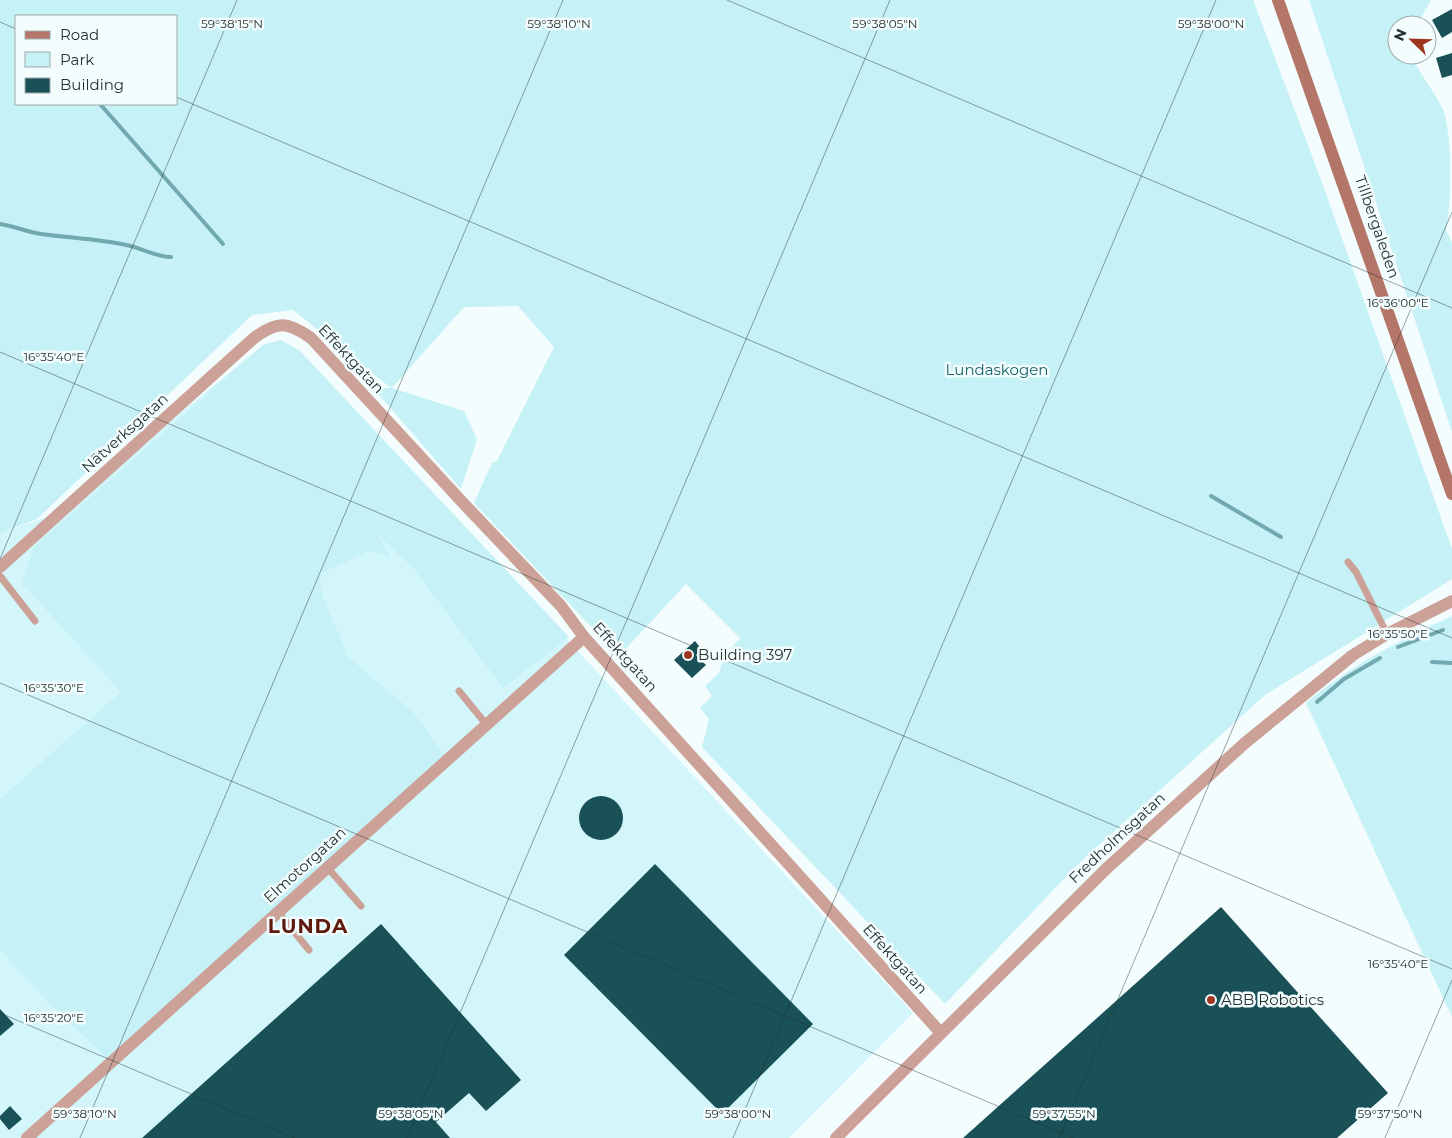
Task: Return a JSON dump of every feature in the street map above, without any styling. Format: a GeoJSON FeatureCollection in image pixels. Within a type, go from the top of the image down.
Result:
{"type":"FeatureCollection","features":[{"type":"Feature","properties":{"kind":"main road","name":"Tillbergaleden"},"geometry":{"type":"LineString","coordinates":[[1278,0],[1452,494]]}},
{"type":"Feature","properties":{"kind":"street","name":"Effektgatan"},"geometry":{"type":"LineString","coordinates":[[273,326],[286,324],[311,338],[458,498],[561,606],[584,637],[940,1032]]}},
{"type":"Feature","properties":{"kind":"street","name":"Nätverksgatan"},"geometry":{"type":"LineString","coordinates":[[0,567],[254,338],[273,326]]}},
{"type":"Feature","properties":{"kind":"street","name":"Fredholmsgatan"},"geometry":{"type":"LineString","coordinates":[[836,1138],[940,1032],[1106,869],[1245,743],[1316,683],[1353,655],[1387,634],[1452,601]]}},
{"type":"Feature","properties":{"kind":"street","name":"Elmotorgatan"},"geometry":{"type":"LineString","coordinates":[[27,1138],[86,1087],[327,867],[584,637]]}},
{"type":"Feature","properties":{"kind":"lane"},"geometry":{"type":"LineString","coordinates":[[1348,562],[1356,572],[1387,634]]}},
{"type":"Feature","properties":{"kind":"lane"},"geometry":{"type":"LineString","coordinates":[[0,576],[35,621]]}},
{"type":"Feature","properties":{"kind":"lane"},"geometry":{"type":"LineString","coordinates":[[459,691],[486,724]]}},
{"type":"Feature","properties":{"kind":"lane"},"geometry":{"type":"LineString","coordinates":[[327,867],[361,906]]}},
{"type":"Feature","properties":{"kind":"lane"},"geometry":{"type":"LineString","coordinates":[[278,912],[309,950]]}},
{"type":"Feature","properties":{"kind":"shaded area"},"geometry":{"type":"Polygon","coordinates":[[[281,340],[300,351],[913,1013],[789,1138],[0,1138],[0,533],[59,513],[263,345],[281,340]]]}},
{"type":"Feature","properties":{"kind":"green space","name":"Lundaskogen"},"geometry":{"type":"Polygon","coordinates":[[[0,0],[1253,0],[1323,185],[1452,549],[1452,579],[1265,695],[1076,866],[945,1004],[702,747],[709,719],[700,708],[712,696],[705,686],[719,673],[723,658],[740,638],[686,584],[619,656],[474,503],[492,463],[497,461],[554,347],[518,306],[464,307],[392,388],[464,411],[477,439],[461,489],[373,388],[391,388],[293,310],[252,315],[37,519],[0,533],[0,0]]]}},
{"type":"Feature","properties":{"kind":"green space"},"geometry":{"type":"Polygon","coordinates":[[[1309,0],[1431,0],[1423,15],[1387,15],[1387,65],[1416,65],[1444,112],[1447,124],[1450,171],[1446,230],[1452,243],[1452,432],[1309,0]]]}},
{"type":"Feature","properties":{"kind":"green space"},"geometry":{"type":"Polygon","coordinates":[[[281,340],[300,351],[569,637],[503,688],[414,569],[377,534],[391,557],[370,551],[320,574],[322,595],[348,657],[413,712],[444,755],[108,1059],[47,1001],[0,950],[0,799],[121,692],[22,583],[34,547],[263,345],[281,340]]]}},
{"type":"Feature","properties":{"kind":"green space"},"geometry":{"type":"Polygon","coordinates":[[[1452,616],[1452,1017],[1306,703],[1340,677],[1376,655],[1452,616]]]}},
{"type":"Feature","properties":{"kind":"building"},"geometry":{"type":"Polygon","coordinates":[[[1452,9],[1452,32],[1442,38],[1437,29],[1437,17],[1452,9]]]}},
{"type":"Feature","properties":{"kind":"building"},"geometry":{"type":"Polygon","coordinates":[[[1452,53],[1452,75],[1442,78],[1437,58],[1452,53]]]}},
{"type":"Feature","properties":{"kind":"building"},"geometry":{"type":"Polygon","coordinates":[[[695,641],[702,650],[696,655],[706,665],[692,678],[674,660],[695,641]]]}},
{"type":"Feature","properties":{"kind":"building"},"geometry":{"type":"Polygon","coordinates":[[[597,796],[605,796],[617,802],[623,818],[617,834],[605,840],[597,840],[585,834],[579,822],[579,814],[585,802],[597,796]]]}},
{"type":"Feature","properties":{"kind":"building"},"geometry":{"type":"Polygon","coordinates":[[[655,864],[813,1024],[722,1114],[564,955],[655,864]]]}},
{"type":"Feature","properties":{"kind":"building","name":"ABB Robotics"},"geometry":{"type":"Polygon","coordinates":[[[1221,907],[1388,1093],[1337,1138],[963,1138],[1221,907]]]}},
{"type":"Feature","properties":{"kind":"building"},"geometry":{"type":"Polygon","coordinates":[[[381,924],[521,1080],[486,1111],[469,1093],[436,1122],[450,1138],[142,1138],[381,924]]]}},
{"type":"Feature","properties":{"kind":"building"},"geometry":{"type":"Polygon","coordinates":[[[0,1009],[14,1024],[0,1036],[0,1009]]]}},
{"type":"Feature","properties":{"kind":"building"},"geometry":{"type":"Polygon","coordinates":[[[10,1106],[22,1119],[9,1130],[0,1119],[0,1116],[10,1106]]]}},
{"type":"Feature","properties":{"kind":"waterway"},"geometry":{"type":"LineString","coordinates":[[101,105],[223,244]]}},
{"type":"Feature","properties":{"kind":"waterway"},"geometry":{"type":"LineString","coordinates":[[0,224],[41,234],[132,246],[160,256],[171,257]]}},
{"type":"Feature","properties":{"kind":"waterway"},"geometry":{"type":"LineString","coordinates":[[1211,496],[1281,537]]}},
{"type":"Feature","properties":{"kind":"waterway"},"geometry":{"type":"LineString","coordinates":[[1398,647],[1443,630]]}},
{"type":"Feature","properties":{"kind":"waterway"},"geometry":{"type":"LineString","coordinates":[[1317,702],[1344,679],[1380,658]]}},
{"type":"Feature","properties":{"kind":"waterway"},"geometry":{"type":"LineString","coordinates":[[1432,662],[1452,663]]}},
{"type":"Feature","properties":{"kind":"place","name":"Building 397"},"geometry":{"type":"Point","coordinates":[688,655]}},
{"type":"Feature","properties":{"kind":"place","name":"ABB Robotics"},"geometry":{"type":"Point","coordinates":[1211,1000]}},
{"type":"Feature","properties":{"kind":"district","name":"LUNDA"},"geometry":{"type":"Point","coordinates":[308,926]}}]}
